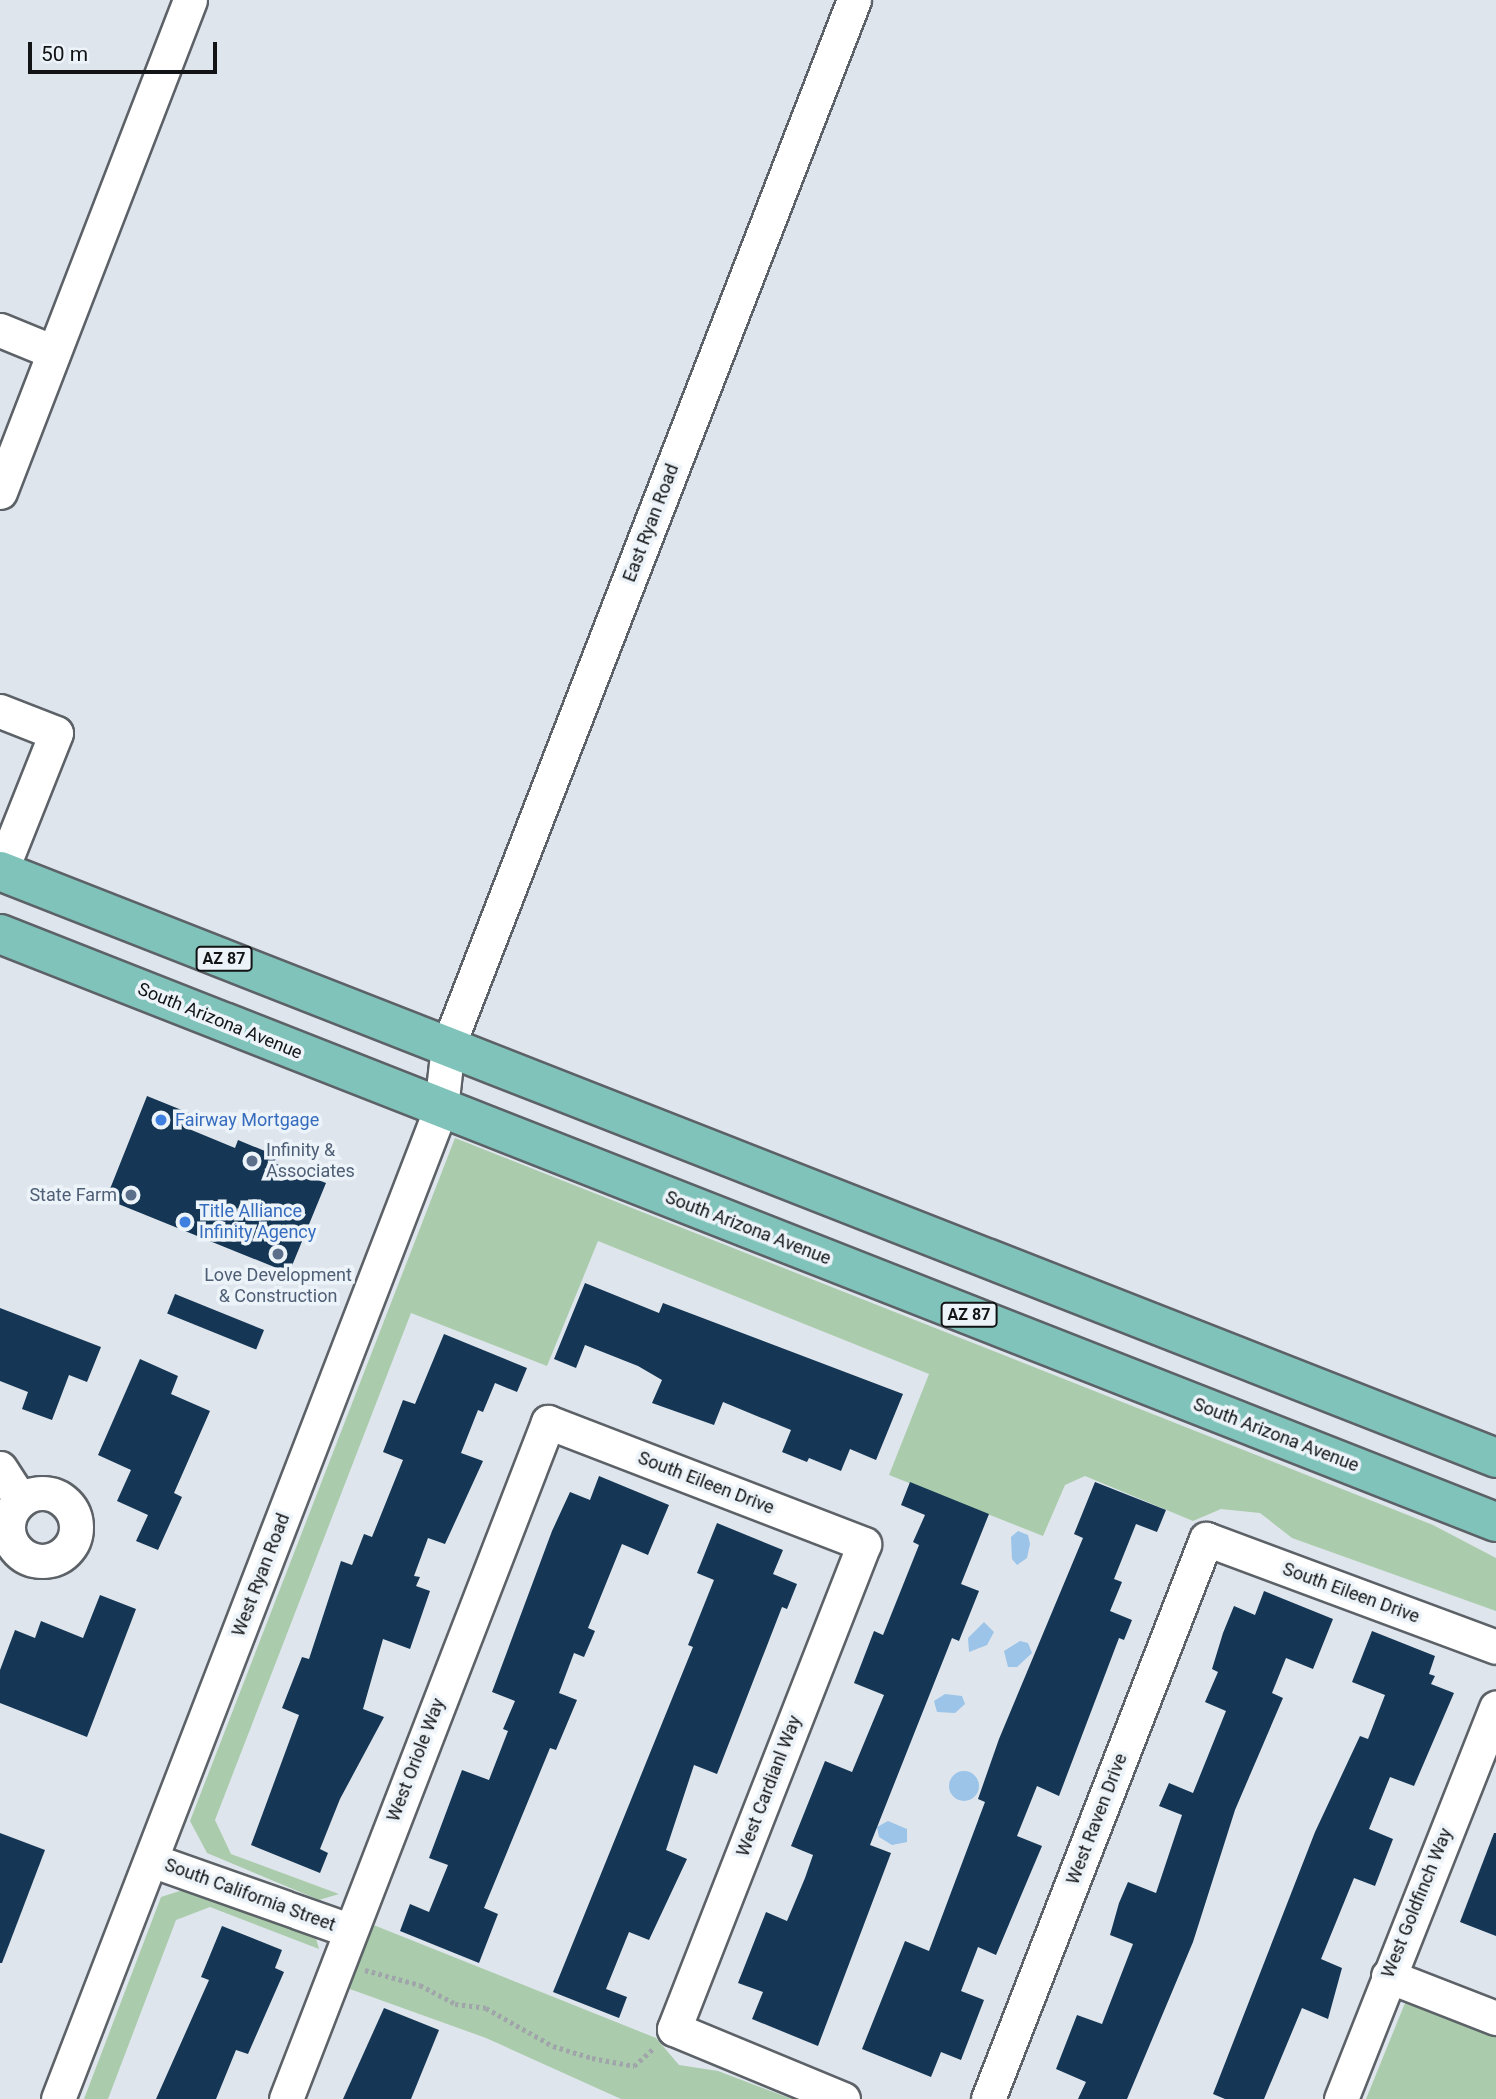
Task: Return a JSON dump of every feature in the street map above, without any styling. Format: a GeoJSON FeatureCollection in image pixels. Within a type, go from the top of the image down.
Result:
{"type":"FeatureCollection","features":[{"type":"Feature","properties":{"kind":"main road","name":"AZ 87"},"geometry":{"type":"LineString","coordinates":[[1,871],[1496,1458]]}},
{"type":"Feature","properties":{"kind":"main road","name":"South Arizona Avenue"},"geometry":{"type":"LineString","coordinates":[[0,934],[1496,1522]]}},
{"type":"Feature","properties":{"kind":"street"},"geometry":{"type":"LineString","coordinates":[[0,492],[190,0]]}},
{"type":"Feature","properties":{"kind":"street","name":"East Ryan Road"},"geometry":{"type":"LineString","coordinates":[[448,1046],[854,0]]}},
{"type":"Feature","properties":{"kind":"street"},"geometry":{"type":"LineString","coordinates":[[0,330],[54,352]]}},
{"type":"Feature","properties":{"kind":"street"},"geometry":{"type":"LineString","coordinates":[[0,711],[56,733],[1,871]]}},
{"type":"Feature","properties":{"kind":"street","name":"West Ryan Road"},"geometry":{"type":"LineString","coordinates":[[58,2099],[441,1108],[448,1046]]}},
{"type":"Feature","properties":{"kind":"street","name":"South Eileen Drive"},"geometry":{"type":"LineString","coordinates":[[548,1422],[864,1544]]}},
{"type":"Feature","properties":{"kind":"street","name":"West Oriole Way"},"geometry":{"type":"LineString","coordinates":[[286,2099],[548,1422]]}},
{"type":"Feature","properties":{"kind":"street"},"geometry":{"type":"LineString","coordinates":[[0,1468],[21,1500]]}},
{"type":"Feature","properties":{"kind":"street","name":"South Eileen Drive"},"geometry":{"type":"LineString","coordinates":[[1206,1539],[1496,1647]]}},
{"type":"Feature","properties":{"kind":"street","name":"West Raven Drive"},"geometry":{"type":"LineString","coordinates":[[988,2099],[1206,1539]]}},
{"type":"Feature","properties":{"kind":"street","name":"West Cardianl Way"},"geometry":{"type":"LineString","coordinates":[[674,2029],[864,1544]]}},
{"type":"Feature","properties":{"kind":"street","name":"West Goldfinch Way"},"geometry":{"type":"LineString","coordinates":[[1341,2099],[1496,1708]]}},
{"type":"Feature","properties":{"kind":"street","name":"South California Street"},"geometry":{"type":"LineString","coordinates":[[151,1860],[344,1945]]}},
{"type":"Feature","properties":{"kind":"street"},"geometry":{"type":"LineString","coordinates":[[1388,1976],[1496,2018]]}},
{"type":"Feature","properties":{"kind":"street"},"geometry":{"type":"LineString","coordinates":[[674,2029],[843,2099]]}},
{"type":"Feature","properties":{"kind":"path"},"geometry":{"type":"LineString","coordinates":[[344,1945],[388,1979],[420,1985],[454,2004],[486,2008],[553,2046],[592,2058],[634,2066],[674,2029]]}},
{"type":"Feature","properties":{"kind":"green space"},"geometry":{"type":"Polygon","coordinates":[[[455,1138],[1433,1525],[1496,1558],[1496,1611],[1292,1538],[1260,1513],[1221,1509],[1193,1521],[1085,1476],[1065,1485],[1043,1536],[889,1475],[929,1374],[598,1241],[547,1366],[411,1313],[215,1820],[231,1854],[339,1894],[319,1900],[207,1853],[190,1821],[455,1138]]]}},
{"type":"Feature","properties":{"kind":"green space"},"geometry":{"type":"Polygon","coordinates":[[[189,1888],[316,1938],[319,1949],[210,1907],[176,1920],[108,2099],[84,2099],[161,1897],[189,1888]]]}},
{"type":"Feature","properties":{"kind":"green space"},"geometry":{"type":"Polygon","coordinates":[[[371,1924],[656,2038],[679,2065],[718,2071],[792,2099],[621,2099],[486,2038],[347,1988],[371,1924]]]}},
{"type":"Feature","properties":{"kind":"green space"},"geometry":{"type":"Polygon","coordinates":[[[1405,2003],[1496,2037],[1496,2099],[1366,2099],[1405,2003]]]}},
{"type":"Feature","properties":{"kind":"water"},"geometry":{"type":"Polygon","coordinates":[[[1018,1531],[1028,1535],[1030,1544],[1027,1558],[1017,1565],[1012,1559],[1011,1537],[1018,1531]]]}},
{"type":"Feature","properties":{"kind":"water"},"geometry":{"type":"Polygon","coordinates":[[[984,1622],[994,1632],[987,1645],[969,1652],[968,1638],[984,1622]]]}},
{"type":"Feature","properties":{"kind":"water"},"geometry":{"type":"Polygon","coordinates":[[[1020,1641],[1028,1643],[1032,1653],[1017,1667],[1008,1667],[1004,1651],[1020,1641]]]}},
{"type":"Feature","properties":{"kind":"water"},"geometry":{"type":"Polygon","coordinates":[[[945,1694],[962,1696],[965,1704],[955,1713],[937,1712],[934,1701],[945,1694]]]}},
{"type":"Feature","properties":{"kind":"water"},"geometry":{"type":"Polygon","coordinates":[[[964,1771],[975,1775],[979,1786],[975,1797],[964,1801],[953,1797],[949,1786],[953,1775],[964,1771]]]}},
{"type":"Feature","properties":{"kind":"water"},"geometry":{"type":"Polygon","coordinates":[[[888,1821],[907,1829],[907,1842],[892,1845],[879,1837],[877,1827],[888,1821]]]}},
{"type":"Feature","properties":{"kind":"building"},"geometry":{"type":"Polygon","coordinates":[[[147,1096],[194,1115],[189,1129],[235,1148],[238,1140],[277,1156],[274,1163],[326,1183],[289,1273],[106,1199],[147,1096]]]}},
{"type":"Feature","properties":{"kind":"building"},"geometry":{"type":"Polygon","coordinates":[[[585,1283],[659,1313],[663,1303],[903,1394],[876,1460],[850,1449],[841,1471],[809,1458],[807,1462],[782,1452],[791,1430],[723,1402],[714,1425],[652,1403],[662,1380],[638,1366],[585,1345],[576,1368],[554,1359],[585,1283]]]}},
{"type":"Feature","properties":{"kind":"building"},"geometry":{"type":"Polygon","coordinates":[[[175,1294],[264,1330],[256,1349],[167,1313],[175,1294]]]}},
{"type":"Feature","properties":{"kind":"building"},"geometry":{"type":"Polygon","coordinates":[[[0,1308],[101,1347],[87,1382],[69,1375],[52,1420],[22,1409],[28,1392],[0,1381],[0,1308]]]}},
{"type":"Feature","properties":{"kind":"building"},"geometry":{"type":"Polygon","coordinates":[[[444,1334],[527,1368],[517,1392],[495,1383],[483,1412],[478,1410],[461,1453],[483,1461],[445,1544],[428,1538],[414,1576],[420,1577],[416,1586],[430,1591],[410,1649],[383,1639],[363,1709],[384,1717],[340,1799],[320,1849],[328,1853],[320,1873],[251,1845],[299,1715],[282,1708],[302,1657],[309,1659],[341,1561],[352,1565],[364,1534],[372,1537],[403,1460],[383,1452],[403,1400],[415,1404],[444,1334]]]}},
{"type":"Feature","properties":{"kind":"building"},"geometry":{"type":"Polygon","coordinates":[[[140,1359],[178,1376],[171,1394],[210,1411],[174,1493],[182,1497],[158,1550],[136,1541],[148,1515],[117,1501],[131,1470],[98,1455],[140,1359]]]}},
{"type":"Feature","properties":{"kind":"building"},"geometry":{"type":"Polygon","coordinates":[[[599,1476],[669,1505],[648,1555],[622,1544],[588,1628],[595,1631],[584,1657],[574,1653],[559,1693],[577,1700],[556,1750],[550,1748],[484,1908],[498,1914],[479,1963],[400,1931],[410,1904],[429,1912],[448,1865],[429,1858],[462,1770],[489,1780],[508,1731],[503,1729],[515,1701],[492,1692],[552,1531],[570,1492],[590,1500],[599,1476]]]}},
{"type":"Feature","properties":{"kind":"building"},"geometry":{"type":"Polygon","coordinates":[[[910,1482],[989,1514],[961,1584],[979,1591],[959,1641],[952,1638],[870,1845],[891,1853],[818,2046],[752,2019],[763,1992],[738,1983],[766,1912],[787,1921],[805,1878],[813,1855],[791,1846],[825,1761],[852,1772],[884,1695],[854,1683],[874,1631],[883,1635],[919,1545],[913,1542],[925,1515],[901,1505],[910,1482]]]}},
{"type":"Feature","properties":{"kind":"building"},"geometry":{"type":"Polygon","coordinates":[[[1095,1482],[1166,1510],[1157,1532],[1136,1524],[1114,1579],[1122,1582],[1110,1611],[1132,1620],[1124,1640],[1119,1638],[1059,1796],[1037,1786],[1017,1836],[1042,1846],[996,1955],[978,1947],[961,1991],[984,2000],[961,2060],[941,2052],[931,2077],[862,2049],[905,1941],[929,1951],[985,1802],[978,1799],[999,1739],[1083,1538],[1074,1534],[1095,1482]]]}},
{"type":"Feature","properties":{"kind":"building"},"geometry":{"type":"Polygon","coordinates":[[[717,1523],[783,1550],[773,1574],[797,1584],[787,1609],[782,1607],[717,1774],[694,1765],[666,1850],[687,1859],[649,1940],[629,1932],[606,1989],[627,1997],[619,2018],[553,1992],[693,1647],[688,1645],[714,1580],[697,1573],[717,1523]]]}},
{"type":"Feature","properties":{"kind":"building"},"geometry":{"type":"Polygon","coordinates":[[[1264,1591],[1333,1619],[1313,1669],[1286,1658],[1272,1693],[1283,1698],[1235,1810],[1193,1942],[1127,2099],[1078,2099],[1086,2082],[1056,2069],[1077,2015],[1102,2024],[1133,1944],[1110,1935],[1119,1903],[1128,1882],[1156,1893],[1182,1815],[1159,1806],[1169,1783],[1193,1793],[1226,1711],[1205,1702],[1218,1672],[1212,1669],[1223,1633],[1234,1606],[1255,1615],[1264,1591]]]}},
{"type":"Feature","properties":{"kind":"building"},"geometry":{"type":"Polygon","coordinates":[[[100,1595],[136,1609],[87,1737],[0,1703],[0,1670],[15,1630],[35,1638],[41,1621],[83,1638],[100,1595]]]}},
{"type":"Feature","properties":{"kind":"building"},"geometry":{"type":"Polygon","coordinates":[[[1372,1631],[1435,1656],[1429,1674],[1435,1676],[1431,1684],[1454,1693],[1414,1786],[1390,1777],[1369,1829],[1393,1839],[1375,1886],[1354,1878],[1321,1959],[1342,1968],[1328,2019],[1302,2008],[1264,2099],[1225,2099],[1213,2094],[1315,1832],[1360,1736],[1368,1739],[1385,1695],[1352,1682],[1372,1631]]]}},
{"type":"Feature","properties":{"kind":"building"},"geometry":{"type":"Polygon","coordinates":[[[0,1833],[45,1850],[2,1963],[0,1963],[0,1833]]]}},
{"type":"Feature","properties":{"kind":"building"},"geometry":{"type":"Polygon","coordinates":[[[1496,1833],[1496,1936],[1460,1922],[1496,1833]]]}},
{"type":"Feature","properties":{"kind":"building"},"geometry":{"type":"Polygon","coordinates":[[[222,1926],[282,1950],[275,1968],[284,1972],[248,2054],[236,2050],[216,2099],[156,2099],[209,1980],[201,1977],[222,1926]]]}},
{"type":"Feature","properties":{"kind":"building"},"geometry":{"type":"Polygon","coordinates":[[[384,2008],[439,2030],[411,2099],[343,2099],[384,2008]]]}},
{"type":"Feature","properties":{"kind":"place","name":"Fairway Mortgage"},"geometry":{"type":"Point","coordinates":[161,1120]}},
{"type":"Feature","properties":{"kind":"place","name":"Infinity & Associates"},"geometry":{"type":"Point","coordinates":[252,1161]}},
{"type":"Feature","properties":{"kind":"place","name":"State Farm"},"geometry":{"type":"Point","coordinates":[131,1195]}},
{"type":"Feature","properties":{"kind":"place","name":"Title Alliance Infinity Agency"},"geometry":{"type":"Point","coordinates":[185,1222]}},
{"type":"Feature","properties":{"kind":"place","name":"Love Development & Construction"},"geometry":{"type":"Point","coordinates":[278,1254]}}]}
